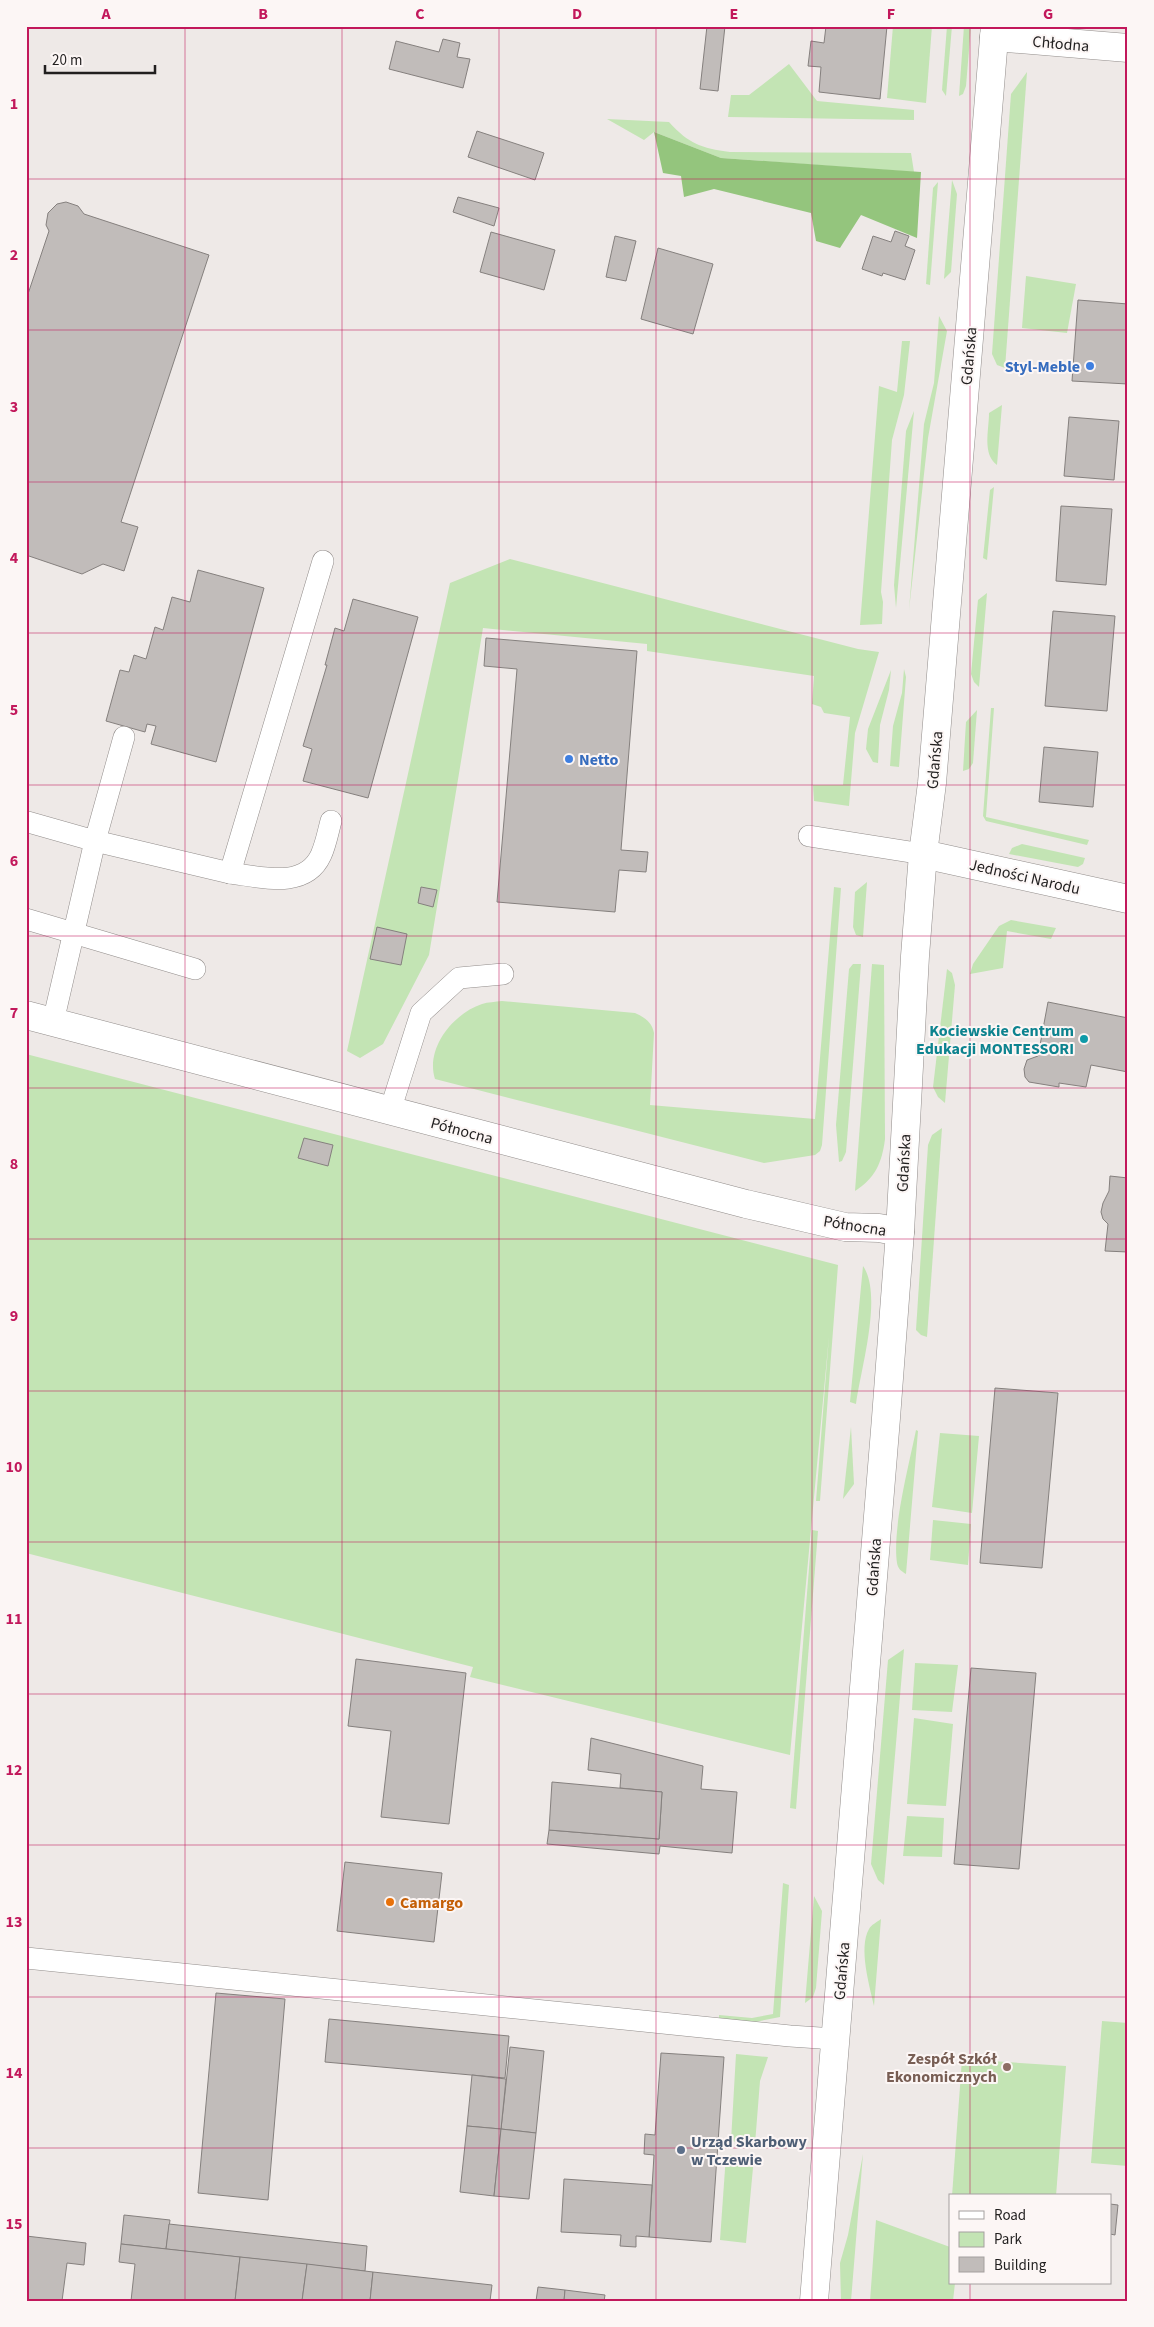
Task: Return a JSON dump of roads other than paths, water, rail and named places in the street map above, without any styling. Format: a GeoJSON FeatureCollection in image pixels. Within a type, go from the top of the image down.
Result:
{"type":"FeatureCollection","features":[{"type":"Feature","properties":{"kind":"street","name":"Chłodna"},"geometry":{"type":"LineString","coordinates":[[995,31],[1128,48]]}},
{"type":"Feature","properties":{"kind":"street","name":"Gdańska"},"geometry":{"type":"LineString","coordinates":[[814,2301],[900,1232],[915,956],[923,854],[932,783],[995,31]]}},
{"type":"Feature","properties":{"kind":"street","name":"Jedności Narodu"},"geometry":{"type":"LineString","coordinates":[[923,854],[1128,899]]}},
{"type":"Feature","properties":{"kind":"street","name":"Północna"},"geometry":{"type":"LineString","coordinates":[[26,1016],[746,1204],[845,1227],[879,1228],[900,1232]]}},
{"type":"Feature","properties":{"kind":"lane"},"geometry":{"type":"LineString","coordinates":[[230,873],[323,561]]}},
{"type":"Feature","properties":{"kind":"lane"},"geometry":{"type":"LineString","coordinates":[[53,1022],[95,841],[124,738]]}},
{"type":"Feature","properties":{"kind":"lane"},"geometry":{"type":"LineString","coordinates":[[28,822],[95,841],[230,873],[286,880],[308,872],[321,856],[331,821]]}},
{"type":"Feature","properties":{"kind":"lane"},"geometry":{"type":"LineString","coordinates":[[809,836],[923,854]]}},
{"type":"Feature","properties":{"kind":"lane"},"geometry":{"type":"LineString","coordinates":[[26,919],[195,969]]}},
{"type":"Feature","properties":{"kind":"lane"},"geometry":{"type":"LineString","coordinates":[[390,1111],[421,1013],[459,978],[503,974]]}},
{"type":"Feature","properties":{"kind":"lane"},"geometry":{"type":"LineString","coordinates":[[26,1958],[835,2039]]}},
{"type":"Feature","properties":{"kind":"place","name":"Styl-Meble"},"geometry":{"type":"Point","coordinates":[1090,366]}},
{"type":"Feature","properties":{"kind":"place","name":"Netto"},"geometry":{"type":"Point","coordinates":[569,759]}},
{"type":"Feature","properties":{"kind":"place","name":"Kociewskie Centrum Edukacji MONTESSORI"},"geometry":{"type":"Point","coordinates":[1084,1039]}},
{"type":"Feature","properties":{"kind":"place","name":"Camargo"},"geometry":{"type":"Point","coordinates":[390,1902]}},
{"type":"Feature","properties":{"kind":"place","name":"Zespół Szkół Ekonomicznych"},"geometry":{"type":"Point","coordinates":[1007,2067]}},
{"type":"Feature","properties":{"kind":"place","name":"Urząd Skarbowy w Tczewie"},"geometry":{"type":"Point","coordinates":[681,2150]}}]}
